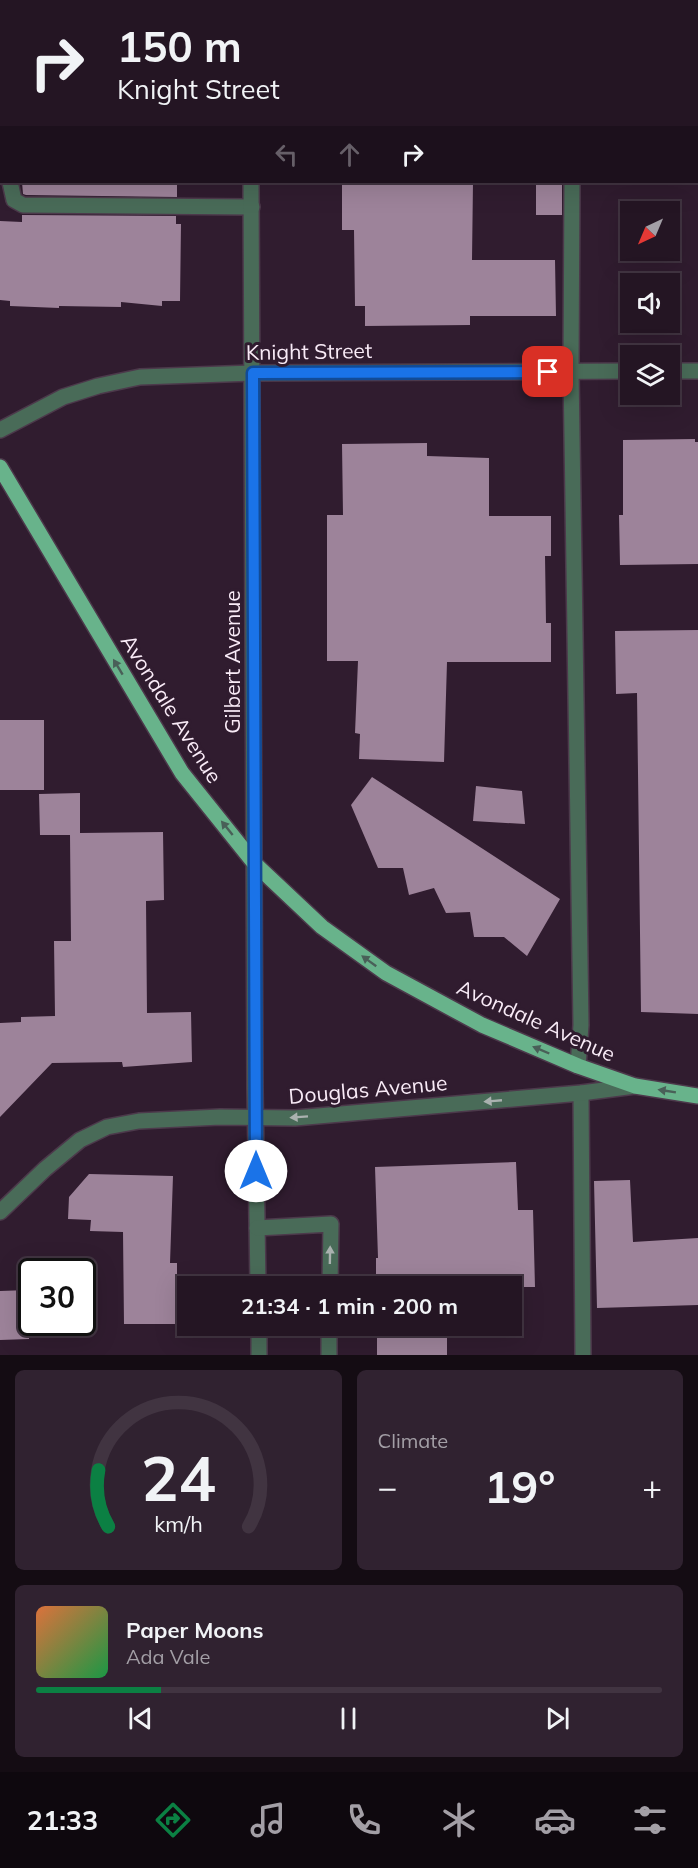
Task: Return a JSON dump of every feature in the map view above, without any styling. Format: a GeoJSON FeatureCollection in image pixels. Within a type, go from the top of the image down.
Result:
{"type":"FeatureCollection","features":[{"type":"Feature","properties":{"kind":"main road","name":"Avondale Avenue"},"geometry":{"type":"LineString","coordinates":[[0,467],[182,773],[255,864],[322,927],[386,973],[482,1025],[578,1066],[635,1086]]}},
{"type":"Feature","properties":{"kind":"main road","name":"Douglas Avenue"},"geometry":{"type":"LineString","coordinates":[[635,1086],[698,1096]]}},
{"type":"Feature","properties":{"kind":"street"},"geometry":{"type":"LineString","coordinates":[[10,183],[14,200],[23,205],[252,207]]}},
{"type":"Feature","properties":{"kind":"street","name":"Gilbert Avenue"},"geometry":{"type":"LineString","coordinates":[[251,183],[258,1276]]}},
{"type":"Feature","properties":{"kind":"street"},"geometry":{"type":"LineString","coordinates":[[572,183],[571,371],[581,1025],[578,1066]]}},
{"type":"Feature","properties":{"kind":"street"},"geometry":{"type":"LineString","coordinates":[[680,371],[698,370]]}},
{"type":"Feature","properties":{"kind":"street","name":"Knight Street"},"geometry":{"type":"LineString","coordinates":[[0,430],[63,397],[98,386],[140,377],[253,373],[620,371]]}},
{"type":"Feature","properties":{"kind":"street","name":"Douglas Avenue"},"geometry":{"type":"LineString","coordinates":[[0,1212],[45,1168],[80,1140],[107,1127],[139,1121],[220,1117],[295,1118],[581,1093],[635,1086]]}},
{"type":"Feature","properties":{"kind":"street"},"geometry":{"type":"LineString","coordinates":[[581,1093],[583,1355]]}},
{"type":"Feature","properties":{"kind":"street"},"geometry":{"type":"LineString","coordinates":[[257,1228],[331,1224],[330,1276]]}},
{"type":"Feature","properties":{"kind":"street"},"geometry":{"type":"LineString","coordinates":[[258,1336],[259,1355]]}},
{"type":"Feature","properties":{"kind":"street"},"geometry":{"type":"LineString","coordinates":[[329,1336],[329,1355]]}},
{"type":"Feature","properties":{"kind":"building"},"geometry":{"type":"Polygon","coordinates":[[[22,183],[177,183],[177,197],[23,194],[22,183]]]}},
{"type":"Feature","properties":{"kind":"building"},"geometry":{"type":"Polygon","coordinates":[[[342,183],[473,183],[472,260],[555,260],[556,316],[470,316],[470,325],[365,326],[365,306],[355,306],[354,230],[342,230],[342,183]]]}},
{"type":"Feature","properties":{"kind":"building"},"geometry":{"type":"Polygon","coordinates":[[[536,183],[562,183],[562,215],[536,215],[536,183]]]}},
{"type":"Feature","properties":{"kind":"building"},"geometry":{"type":"Polygon","coordinates":[[[22,215],[176,216],[176,224],[181,224],[180,301],[162,301],[162,306],[121,302],[121,307],[10,306],[10,301],[0,300],[0,221],[22,222],[22,215]]]}},
{"type":"Feature","properties":{"kind":"building"},"geometry":{"type":"Polygon","coordinates":[[[695,439],[695,442],[698,442],[698,564],[620,565],[619,515],[623,515],[623,440],[695,439]]]}},
{"type":"Feature","properties":{"kind":"building"},"geometry":{"type":"Polygon","coordinates":[[[427,443],[427,456],[489,458],[489,516],[551,516],[551,556],[545,556],[546,623],[551,623],[551,662],[447,662],[444,762],[359,759],[360,734],[355,733],[358,661],[327,661],[327,515],[343,515],[342,444],[427,443]]]}},
{"type":"Feature","properties":{"kind":"building"},"geometry":{"type":"Polygon","coordinates":[[[698,630],[698,1014],[641,1012],[637,693],[616,694],[615,631],[698,630]]]}},
{"type":"Feature","properties":{"kind":"building"},"geometry":{"type":"Polygon","coordinates":[[[0,720],[44,720],[44,790],[0,790],[0,720]]]}},
{"type":"Feature","properties":{"kind":"building"},"geometry":{"type":"Polygon","coordinates":[[[372,777],[560,899],[527,956],[504,937],[474,937],[470,912],[446,913],[434,888],[409,895],[403,868],[378,868],[351,805],[372,777]]]}},
{"type":"Feature","properties":{"kind":"building"},"geometry":{"type":"Polygon","coordinates":[[[476,786],[522,791],[525,824],[473,821],[476,786]]]}},
{"type":"Feature","properties":{"kind":"building"},"geometry":{"type":"Polygon","coordinates":[[[80,793],[80,833],[163,832],[164,900],[146,901],[147,1013],[191,1012],[192,1062],[123,1067],[122,1062],[52,1063],[0,1117],[0,1023],[21,1022],[21,1017],[55,1016],[54,941],[71,941],[70,835],[40,835],[39,794],[80,793]]]}},
{"type":"Feature","properties":{"kind":"building"},"geometry":{"type":"Polygon","coordinates":[[[516,1162],[518,1210],[533,1210],[535,1287],[522,1287],[522,1276],[376,1276],[376,1258],[378,1258],[375,1167],[516,1162]]]}},
{"type":"Feature","properties":{"kind":"building"},"geometry":{"type":"Polygon","coordinates":[[[89,1174],[173,1176],[170,1263],[177,1263],[177,1324],[124,1324],[123,1232],[90,1231],[91,1220],[68,1219],[69,1197],[89,1174]]]}},
{"type":"Feature","properties":{"kind":"building"},"geometry":{"type":"Polygon","coordinates":[[[630,1180],[633,1242],[698,1238],[698,1305],[597,1308],[594,1181],[630,1180]]]}},
{"type":"Feature","properties":{"kind":"building"},"geometry":{"type":"Polygon","coordinates":[[[18,1290],[18,1336],[29,1336],[29,1339],[0,1340],[0,1291],[18,1290]]]}},
{"type":"Feature","properties":{"kind":"building"},"geometry":{"type":"Polygon","coordinates":[[[377,1336],[447,1336],[447,1355],[377,1355],[377,1336]]]}},
{"type":"Feature","properties":{"kind":"route"},"geometry":{"type":"LineString","coordinates":[[256,1171],[253,373],[548,372]]}}]}
